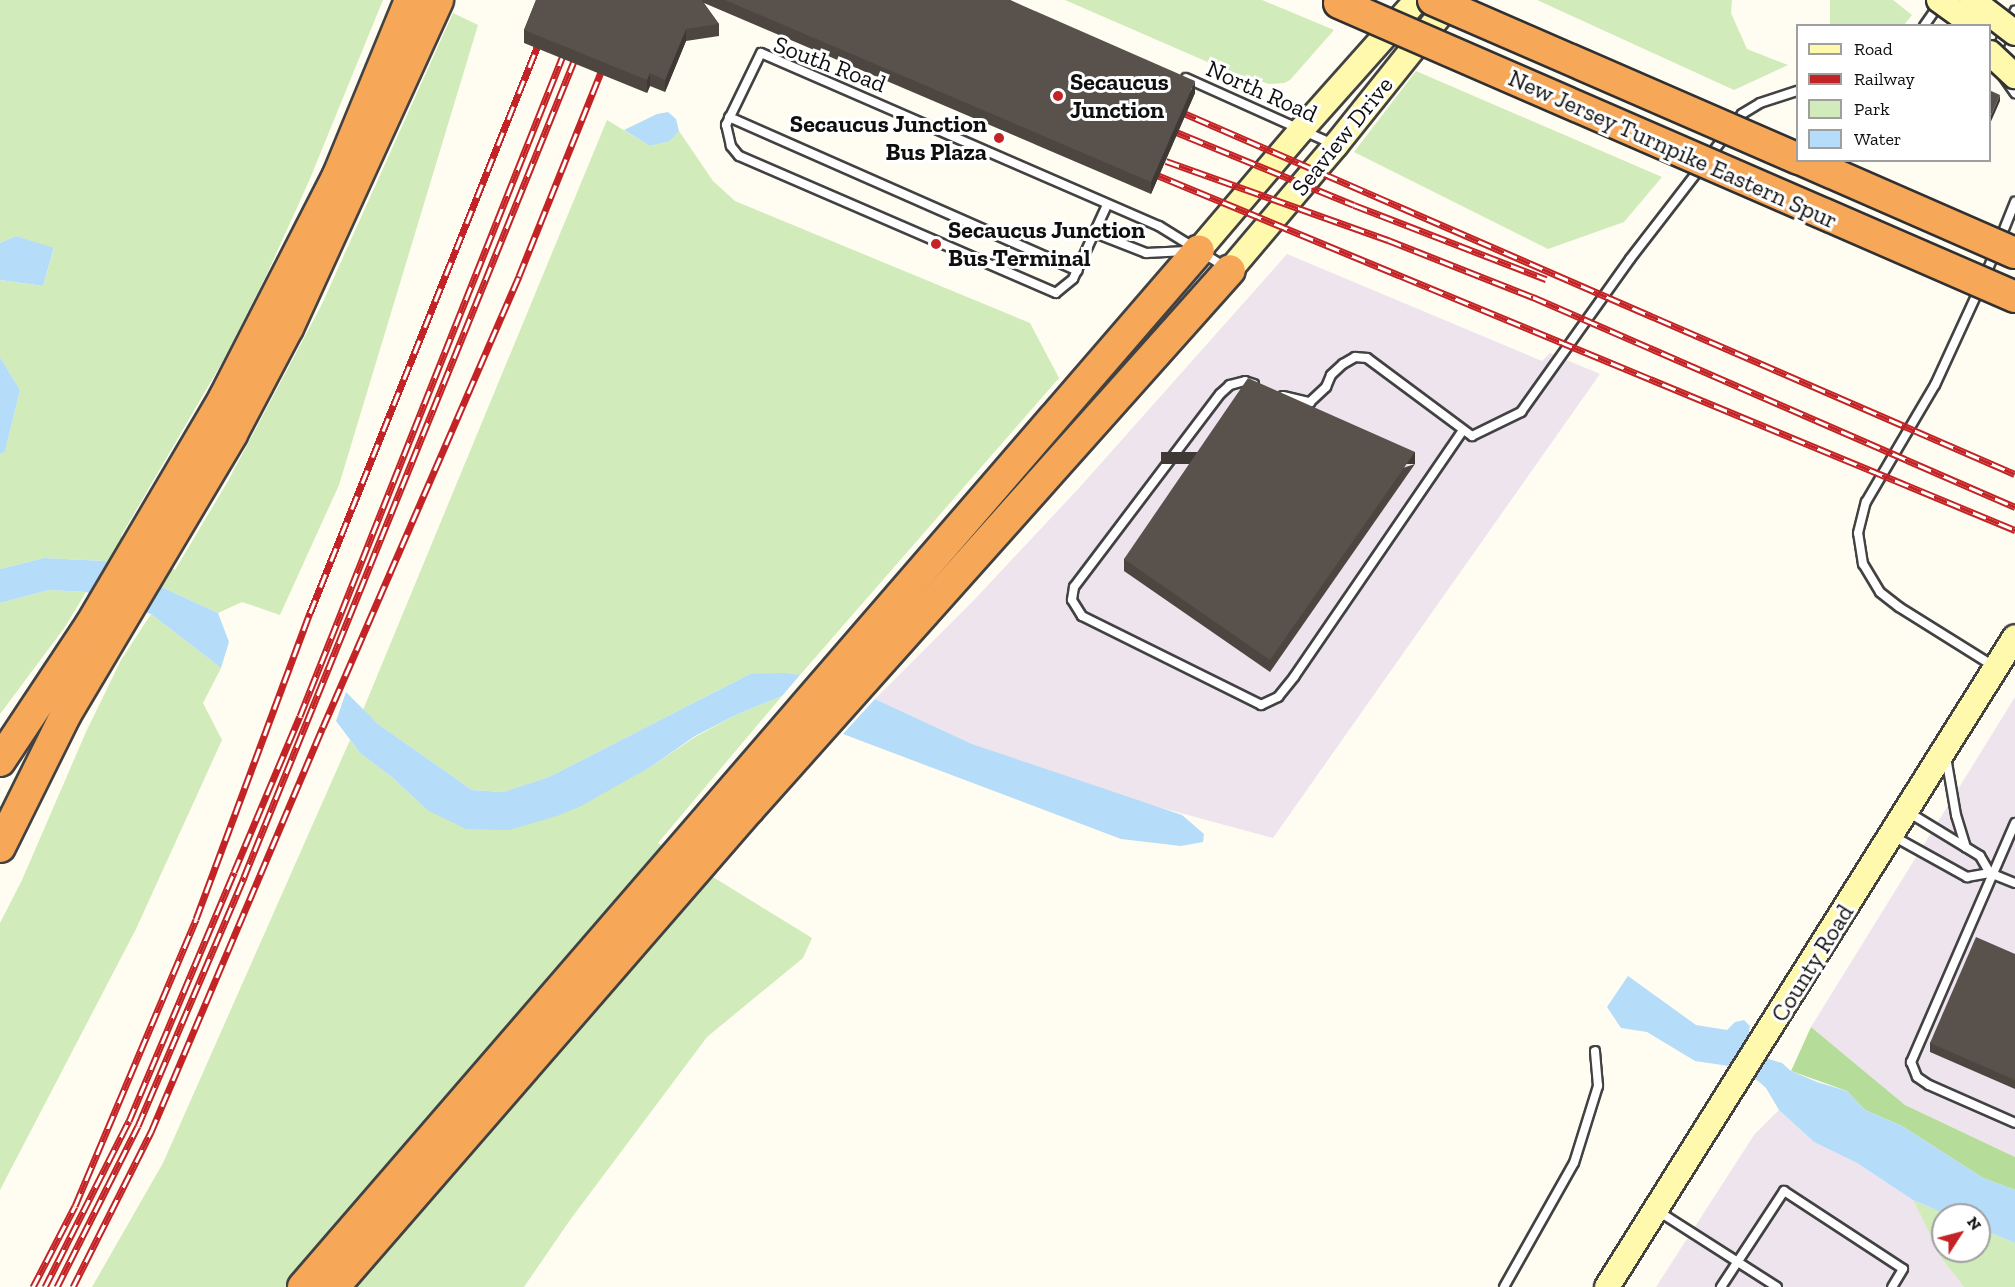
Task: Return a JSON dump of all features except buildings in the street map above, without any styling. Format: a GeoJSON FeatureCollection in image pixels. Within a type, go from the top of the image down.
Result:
{"type":"FeatureCollection","features":[{"type":"Feature","properties":{"kind":"highway"},"geometry":{"type":"LineString","coordinates":[[306,237],[400,0]]}},
{"type":"Feature","properties":{"kind":"highway"},"geometry":{"type":"LineString","coordinates":[[156,540],[224,398],[338,175],[410,0]]}},
{"type":"Feature","properties":{"kind":"highway"},"geometry":{"type":"LineString","coordinates":[[0,761],[101,630],[156,540],[232,434],[288,328],[438,0]]}},
{"type":"Feature","properties":{"kind":"highway","name":"New Jersey Turnpike Eastern Spur"},"geometry":{"type":"LineString","coordinates":[[1433,0],[1796,159]]}},
{"type":"Feature","properties":{"kind":"highway","name":"New Jersey Turnpike Eastern Spur"},"geometry":{"type":"LineString","coordinates":[[1335,1],[2015,297]]}},
{"type":"Feature","properties":{"kind":"highway","name":"New Jersey Turnpike Eastern Spur"},"geometry":{"type":"LineString","coordinates":[[1807,162],[2015,253]]}},
{"type":"Feature","properties":{"kind":"highway"},"geometry":{"type":"LineString","coordinates":[[303,1287],[1199,250]]}},
{"type":"Feature","properties":{"kind":"highway"},"geometry":{"type":"LineString","coordinates":[[334,1287],[749,808],[1230,270]]}},
{"type":"Feature","properties":{"kind":"highway"},"geometry":{"type":"LineString","coordinates":[[0,847],[61,725],[101,630]]}},
{"type":"Feature","properties":{"kind":"main road","name":"Seaview Drive"},"geometry":{"type":"LineString","coordinates":[[1199,250],[1302,129],[1417,0]]}},
{"type":"Feature","properties":{"kind":"main road","name":"Seaview Drive"},"geometry":{"type":"LineString","coordinates":[[1230,270],[1336,145],[1452,0]]}},
{"type":"Feature","properties":{"kind":"main road"},"geometry":{"type":"LineString","coordinates":[[1972,0],[2015,33]]}},
{"type":"Feature","properties":{"kind":"main road"},"geometry":{"type":"LineString","coordinates":[[1936,3],[1956,24]]}},
{"type":"Feature","properties":{"kind":"main road"},"geometry":{"type":"LineString","coordinates":[[1936,3],[1972,24]]}},
{"type":"Feature","properties":{"kind":"main road"},"geometry":{"type":"LineString","coordinates":[[1991,37],[2015,55]]}},
{"type":"Feature","properties":{"kind":"main road"},"geometry":{"type":"LineString","coordinates":[[1991,54],[2015,76]]}},
{"type":"Feature","properties":{"kind":"main road","name":"County Road"},"geometry":{"type":"LineString","coordinates":[[1607,1287],[1760,1047],[2015,637]]}},
{"type":"Feature","properties":{"kind":"lane"},"geometry":{"type":"LineString","coordinates":[[1925,24],[1936,3],[1965,0]]}},
{"type":"Feature","properties":{"kind":"lane"},"geometry":{"type":"LineString","coordinates":[[2015,11],[1998,47],[2000,70],[2015,93]]}},
{"type":"Feature","properties":{"kind":"lane","name":"South Road"},"geometry":{"type":"LineString","coordinates":[[729,117],[761,53],[1159,226],[1230,270]]}},
{"type":"Feature","properties":{"kind":"lane","name":"North Road"},"geometry":{"type":"LineString","coordinates":[[1181,76],[1336,145]]}},
{"type":"Feature","properties":{"kind":"lane"},"geometry":{"type":"LineString","coordinates":[[1274,392],[1310,402],[1326,387],[1331,375],[1342,364],[1355,357],[1367,358],[1472,436],[1521,412],[1630,259],[1742,114],[1760,103],[1796,91]]}},
{"type":"Feature","properties":{"kind":"lane"},"geometry":{"type":"LineString","coordinates":[[1078,271],[729,117],[726,132],[739,156],[1056,293],[1069,285],[1078,271],[1107,205]]}},
{"type":"Feature","properties":{"kind":"lane"},"geometry":{"type":"LineString","coordinates":[[1996,667],[1899,607],[1880,592],[1863,564],[1858,532],[1866,502],[1935,385],[1986,274],[2015,202]]}},
{"type":"Feature","properties":{"kind":"lane"},"geometry":{"type":"LineString","coordinates":[[1095,233],[1146,253],[1199,250]]}},
{"type":"Feature","properties":{"kind":"lane"},"geometry":{"type":"LineString","coordinates":[[1264,388],[1245,381],[1230,385],[1220,394],[1074,587],[1072,600],[1082,616],[1261,705],[1278,697],[1294,676],[1462,430]]}},
{"type":"Feature","properties":{"kind":"lane"},"geometry":{"type":"LineString","coordinates":[[1945,749],[1956,815],[1966,847]]}},
{"type":"Feature","properties":{"kind":"lane"},"geometry":{"type":"LineString","coordinates":[[1906,811],[1980,856],[1992,874]]}},
{"type":"Feature","properties":{"kind":"lane"},"geometry":{"type":"LineString","coordinates":[[2015,824],[1911,1062],[1917,1077],[1929,1085],[2015,1123]]}},
{"type":"Feature","properties":{"kind":"lane"},"geometry":{"type":"LineString","coordinates":[[1892,835],[1967,877],[1992,874],[2015,884]]}},
{"type":"Feature","properties":{"kind":"lane"},"geometry":{"type":"LineString","coordinates":[[1504,1287],[1574,1163],[1598,1086],[1595,1051]]}},
{"type":"Feature","properties":{"kind":"lane"},"geometry":{"type":"LineString","coordinates":[[1721,1287],[1784,1191],[1903,1269],[1892,1287]]}},
{"type":"Feature","properties":{"kind":"lane"},"geometry":{"type":"LineString","coordinates":[[1656,1209],[1777,1287]]}},
{"type":"Feature","properties":{"kind":"shaded area"},"geometry":{"type":"Polygon","coordinates":[[[1287,254],[1542,361],[1550,353],[1600,374],[1273,838],[1136,801],[972,744],[875,699],[974,600],[1079,488],[1287,254]]]}},
{"type":"Feature","properties":{"kind":"shaded area"},"geometry":{"type":"Polygon","coordinates":[[[2015,697],[2015,1157],[1905,1105],[1811,1027],[2015,697]]]}},
{"type":"Feature","properties":{"kind":"shaded area"},"geometry":{"type":"Polygon","coordinates":[[[1779,1110],[1814,1142],[1857,1163],[1913,1200],[1931,1237],[1931,1263],[1945,1263],[1964,1287],[1656,1287],[1754,1135],[1779,1110]]]}},
{"type":"Feature","properties":{"kind":"green space"},"geometry":{"type":"Polygon","coordinates":[[[0,0],[383,0],[309,181],[266,276],[224,359],[121,536],[175,570],[228,481],[322,304],[453,13],[478,25],[339,485],[280,615],[242,602],[218,613],[105,561],[44,558],[0,569],[0,454],[5,452],[20,390],[0,357],[0,280],[43,286],[54,249],[16,236],[0,243],[0,0]]]}},
{"type":"Feature","properties":{"kind":"green space"},"geometry":{"type":"Polygon","coordinates":[[[1065,0],[1262,0],[1334,30],[1290,80],[1284,83],[1269,84],[1226,70],[1065,0]]]}},
{"type":"Feature","properties":{"kind":"green space"},"geometry":{"type":"Polygon","coordinates":[[[1537,0],[1732,0],[1731,13],[1747,49],[1788,65],[1734,90],[1537,0]]]}},
{"type":"Feature","properties":{"kind":"green space"},"geometry":{"type":"Polygon","coordinates":[[[1830,0],[1893,0],[1912,15],[1905,24],[1830,24],[1830,0]]]}},
{"type":"Feature","properties":{"kind":"green space"},"geometry":{"type":"Polygon","coordinates":[[[1416,71],[1662,177],[1624,222],[1548,249],[1354,152],[1416,71]]]}},
{"type":"Feature","properties":{"kind":"green space"},"geometry":{"type":"Polygon","coordinates":[[[607,120],[650,146],[670,141],[679,131],[713,181],[735,201],[1030,323],[1059,378],[800,675],[750,674],[549,777],[503,792],[472,790],[378,724],[363,710],[607,120]]]}},
{"type":"Feature","properties":{"kind":"green space"},"geometry":{"type":"Polygon","coordinates":[[[49,590],[86,592],[65,627],[0,714],[0,603],[49,590]]]}},
{"type":"Feature","properties":{"kind":"green space"},"geometry":{"type":"Polygon","coordinates":[[[151,614],[221,668],[203,703],[222,740],[136,929],[0,1190],[0,923],[22,880],[86,732],[121,660],[151,614]]]}},
{"type":"Feature","properties":{"kind":"green space"},"geometry":{"type":"Polygon","coordinates":[[[782,696],[658,843],[812,938],[803,958],[707,1037],[570,1220],[524,1287],[92,1287],[163,1163],[350,740],[360,753],[393,778],[427,810],[652,766],[695,737],[738,714],[782,696]]]}},
{"type":"Feature","properties":{"kind":"green space"},"geometry":{"type":"Polygon","coordinates":[[[1811,1027],[1905,1105],[2015,1157],[2015,1190],[1983,1178],[1902,1126],[1865,1110],[1847,1091],[1791,1071],[1811,1027]]]}},
{"type":"Feature","properties":{"kind":"green space"},"geometry":{"type":"Polygon","coordinates":[[[1913,1200],[1931,1208],[1931,1237],[1913,1200]]]}},
{"type":"Feature","properties":{"kind":"green space"},"geometry":{"type":"Polygon","coordinates":[[[1991,1233],[2015,1243],[2015,1287],[1964,1287],[1945,1263],[1991,1263],[1991,1233]]]}},
{"type":"Feature","properties":{"kind":"water"},"geometry":{"type":"Polygon","coordinates":[[[668,112],[676,119],[679,131],[670,141],[650,146],[624,130],[657,114],[668,112]]]}},
{"type":"Feature","properties":{"kind":"water"},"geometry":{"type":"Polygon","coordinates":[[[16,236],[54,248],[43,286],[0,280],[0,243],[16,236]]]}},
{"type":"Feature","properties":{"kind":"water"},"geometry":{"type":"Polygon","coordinates":[[[0,357],[20,390],[5,452],[0,454],[0,357]]]}},
{"type":"Feature","properties":{"kind":"water"},"geometry":{"type":"Polygon","coordinates":[[[44,558],[105,561],[218,613],[229,642],[221,668],[151,614],[86,592],[49,590],[0,603],[0,569],[44,558]]]}},
{"type":"Feature","properties":{"kind":"water"},"geometry":{"type":"Polygon","coordinates":[[[750,674],[800,675],[782,696],[738,714],[695,736],[652,766],[581,806],[557,816],[509,830],[466,829],[427,810],[393,778],[360,753],[336,721],[346,692],[378,724],[472,790],[503,792],[549,777],[750,674]]]}},
{"type":"Feature","properties":{"kind":"water"},"geometry":{"type":"Polygon","coordinates":[[[875,699],[972,744],[1182,815],[1204,834],[1203,842],[1181,846],[1121,839],[843,734],[875,699]]]}},
{"type":"Feature","properties":{"kind":"water"},"geometry":{"type":"Polygon","coordinates":[[[1628,976],[1696,1025],[1727,1030],[1735,1022],[1744,1020],[1750,1026],[1747,1042],[1769,1059],[1782,1063],[1791,1071],[1817,1082],[1847,1091],[1865,1110],[1902,1126],[1983,1178],[2015,1190],[2015,1243],[1991,1233],[1991,1203],[1931,1203],[1931,1208],[1913,1200],[1857,1163],[1814,1142],[1779,1110],[1766,1088],[1758,1081],[1729,1066],[1695,1061],[1647,1032],[1621,1028],[1607,1007],[1628,976]]]}},
{"type":"Feature","properties":{"kind":"railway"},"geometry":{"type":"LineString","coordinates":[[33,1287],[75,1206],[196,919],[310,613],[556,0]]}},
{"type":"Feature","properties":{"kind":"railway"},"geometry":{"type":"LineString","coordinates":[[45,1287],[129,1121],[300,716],[568,43]]}},
{"type":"Feature","properties":{"kind":"railway"},"geometry":{"type":"LineString","coordinates":[[57,1287],[138,1126],[244,877],[580,46]]}},
{"type":"Feature","properties":{"kind":"railway"},"geometry":{"type":"LineString","coordinates":[[73,1287],[151,1132],[323,727],[519,276],[607,57]]}},
{"type":"Feature","properties":{"kind":"railway"},"geometry":{"type":"LineString","coordinates":[[1170,107],[2015,474]]}},
{"type":"Feature","properties":{"kind":"railway"},"geometry":{"type":"LineString","coordinates":[[1164,127],[1354,205],[1546,279]]}},
{"type":"Feature","properties":{"kind":"railway"},"geometry":{"type":"LineString","coordinates":[[1166,161],[1388,240],[1533,297],[2015,507]]}},
{"type":"Feature","properties":{"kind":"railway"},"geometry":{"type":"LineString","coordinates":[[1145,170],[2015,530]]}},
{"type":"Feature","properties":{"kind":"place","name":"Secaucus Junction"},"geometry":{"type":"Point","coordinates":[1058,96]}},
{"type":"Feature","properties":{"kind":"place","name":"Secaucus Junction Bus Plaza"},"geometry":{"type":"Point","coordinates":[999,138]}},
{"type":"Feature","properties":{"kind":"place","name":"Secaucus Junction Bus Terminal"},"geometry":{"type":"Point","coordinates":[936,244]}}]}
